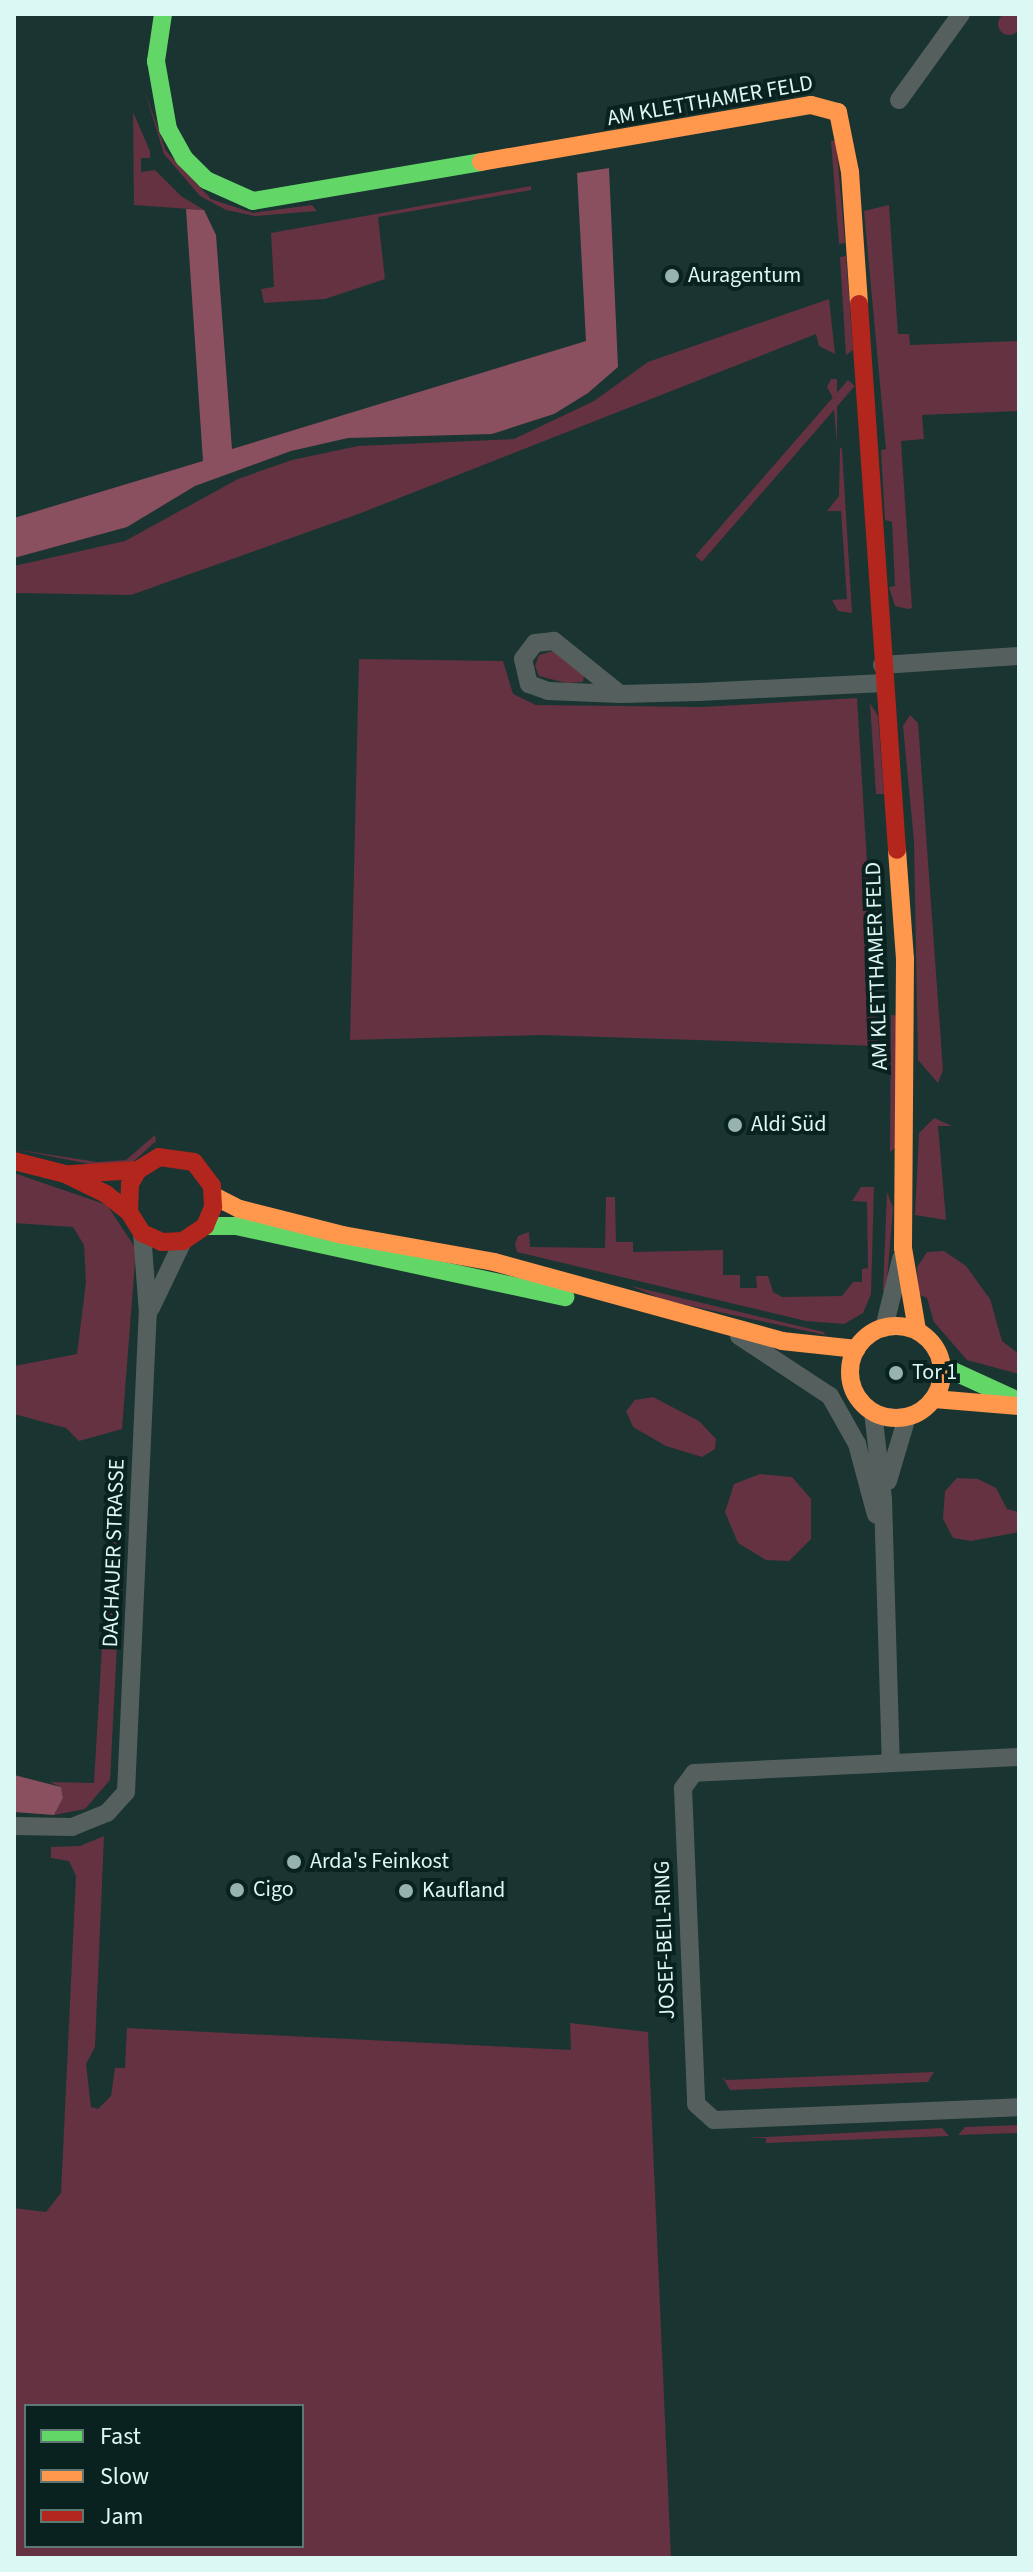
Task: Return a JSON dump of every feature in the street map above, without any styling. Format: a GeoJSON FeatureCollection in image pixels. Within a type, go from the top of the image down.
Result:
{"type":"FeatureCollection","features":[{"type":"Feature","properties":{"kind":"street","name":"AM KLETTHAMER FELD"},"geometry":{"type":"LineString","coordinates":[[163,14],[156,61],[168,129],[184,158],[206,180],[253,201],[816,104],[838,112],[850,172],[905,959],[903,1248],[917,1330]]}},
{"type":"Feature","properties":{"kind":"street"},"geometry":{"type":"LineString","coordinates":[[899,100],[961,14]]}},
{"type":"Feature","properties":{"kind":"street"},"geometry":{"type":"LineString","coordinates":[[620,694],[554,641],[535,643],[523,659],[523,672],[535,688],[620,694],[883,674],[1019,656]]}},
{"type":"Feature","properties":{"kind":"street","name":"DACHAUER STRASSE"},"geometry":{"type":"LineString","coordinates":[[65,1174],[138,1170],[159,1157],[184,1158],[202,1169],[214,1196]]}},
{"type":"Feature","properties":{"kind":"street","name":"DACHAUER STRASSE"},"geometry":{"type":"LineString","coordinates":[[14,1161],[65,1174],[106,1194],[129,1212],[142,1233],[148,1314],[126,1792],[107,1813],[72,1827],[14,1826]]}},
{"type":"Feature","properties":{"kind":"street"},"geometry":{"type":"LineString","coordinates":[[129,1212],[130,1184],[138,1170]]}},
{"type":"Feature","properties":{"kind":"street"},"geometry":{"type":"LineString","coordinates":[[205,1226],[214,1196],[240,1209],[343,1235],[494,1262],[782,1341],[857,1349]]}},
{"type":"Feature","properties":{"kind":"street"},"geometry":{"type":"LineString","coordinates":[[142,1233],[162,1242],[183,1241],[205,1226],[236,1226],[595,1304],[666,1309]]}},
{"type":"Feature","properties":{"kind":"street","name":"DACHAUER STRASSE"},"geometry":{"type":"LineString","coordinates":[[148,1314],[183,1241]]}},
{"type":"Feature","properties":{"kind":"street","name":"AM KLETTHAMER FELD"},"geometry":{"type":"LineString","coordinates":[[884,1328],[903,1248]]}},
{"type":"Feature","properties":{"kind":"street"},"geometry":{"type":"LineString","coordinates":[[716,1323],[816,1384],[836,1404],[857,1444],[882,1541]]}},
{"type":"Feature","properties":{"kind":"street"},"geometry":{"type":"LineString","coordinates":[[907,1417],[873,1412],[857,1397],[851,1375],[857,1349],[884,1328],[917,1330],[933,1345],[942,1366],[934,1399]]}},
{"type":"Feature","properties":{"kind":"street"},"geometry":{"type":"LineString","coordinates":[[782,1341],[851,1375]]}},
{"type":"Feature","properties":{"kind":"street"},"geometry":{"type":"LineString","coordinates":[[942,1366],[1019,1403]]}},
{"type":"Feature","properties":{"kind":"street"},"geometry":{"type":"LineString","coordinates":[[883,1499],[907,1417],[934,1399],[1019,1403]]}},
{"type":"Feature","properties":{"kind":"street"},"geometry":{"type":"LineString","coordinates":[[873,1412],[883,1499],[891,1762]]}},
{"type":"Feature","properties":{"kind":"street","name":"JOSEF-BEIL-RING"},"geometry":{"type":"LineString","coordinates":[[1019,1757],[694,1773],[683,1788],[696,2104],[714,2120],[1019,2107]]}},
{"type":"Feature","properties":{"kind":"shaded area"},"geometry":{"type":"Polygon","coordinates":[[[1009,13],[1017,16],[1020,24],[1017,32],[1009,35],[1001,32],[998,24],[1001,16],[1009,13]]]}},
{"type":"Feature","properties":{"kind":"shaded area"},"geometry":{"type":"Polygon","coordinates":[[[144,89],[166,151],[211,199],[253,213],[312,205],[317,211],[255,216],[226,210],[200,196],[164,154],[144,89]]]}},
{"type":"Feature","properties":{"kind":"shaded area"},"geometry":{"type":"Polygon","coordinates":[[[133,112],[150,151],[150,158],[141,158],[141,172],[155,170],[181,196],[204,210],[134,205],[133,112]]]}},
{"type":"Feature","properties":{"kind":"shaded area"},"geometry":{"type":"Polygon","coordinates":[[[831,141],[836,141],[845,243],[839,244],[831,141]]]}},
{"type":"Feature","properties":{"kind":"shaded area"},"geometry":{"type":"Polygon","coordinates":[[[609,168],[618,367],[588,393],[554,414],[492,434],[348,438],[291,451],[195,486],[127,527],[14,558],[14,518],[203,461],[186,209],[204,210],[216,235],[232,449],[586,341],[577,173],[609,168]]]}},
{"type":"Feature","properties":{"kind":"shaded area"},"geometry":{"type":"Polygon","coordinates":[[[531,186],[531,190],[378,217],[385,279],[325,299],[264,303],[261,289],[274,287],[271,233],[531,186]]]}},
{"type":"Feature","properties":{"kind":"shaded area"},"geometry":{"type":"Polygon","coordinates":[[[889,205],[898,334],[909,334],[910,345],[1019,341],[1019,411],[922,415],[924,439],[901,441],[912,608],[908,609],[895,606],[889,587],[895,586],[892,522],[885,520],[881,450],[886,449],[864,211],[889,205]]]}},
{"type":"Feature","properties":{"kind":"shaded area"},"geometry":{"type":"Polygon","coordinates":[[[846,256],[853,350],[846,355],[840,257],[846,256]]]}},
{"type":"Feature","properties":{"kind":"shaded area"},"geometry":{"type":"Polygon","coordinates":[[[829,299],[835,354],[819,346],[816,334],[361,513],[131,595],[14,593],[14,566],[125,541],[238,479],[292,460],[358,446],[514,439],[594,401],[648,362],[829,299]]]}},
{"type":"Feature","properties":{"kind":"shaded area"},"geometry":{"type":"Polygon","coordinates":[[[831,379],[837,379],[837,444],[833,398],[827,387],[831,379]]]}},
{"type":"Feature","properties":{"kind":"shaded area"},"geometry":{"type":"Polygon","coordinates":[[[848,380],[855,386],[702,562],[695,556],[848,380]]]}},
{"type":"Feature","properties":{"kind":"shaded area"},"geometry":{"type":"Polygon","coordinates":[[[840,447],[852,613],[838,611],[832,600],[847,599],[841,511],[827,511],[839,496],[840,447]]]}},
{"type":"Feature","properties":{"kind":"shaded area"},"geometry":{"type":"Polygon","coordinates":[[[553,651],[584,676],[583,682],[566,683],[539,676],[535,666],[539,655],[553,651]]]}},
{"type":"Feature","properties":{"kind":"shaded area"},"geometry":{"type":"Polygon","coordinates":[[[359,659],[503,661],[513,694],[536,705],[702,707],[857,698],[878,1046],[543,1035],[350,1040],[359,659]]]}},
{"type":"Feature","properties":{"kind":"shaded area"},"geometry":{"type":"Polygon","coordinates":[[[870,703],[878,716],[884,794],[876,794],[870,703]]]}},
{"type":"Feature","properties":{"kind":"shaded area"},"geometry":{"type":"Polygon","coordinates":[[[910,715],[918,723],[943,1070],[938,1083],[918,1060],[914,841],[903,726],[910,715]]]}},
{"type":"Feature","properties":{"kind":"shaded area"},"geometry":{"type":"Polygon","coordinates":[[[891,1015],[899,1016],[896,1147],[890,1152],[891,1015]]]}},
{"type":"Feature","properties":{"kind":"shaded area"},"geometry":{"type":"Polygon","coordinates":[[[934,1118],[952,1126],[938,1126],[946,1220],[915,1215],[919,1133],[934,1118]]]}},
{"type":"Feature","properties":{"kind":"shaded area"},"geometry":{"type":"Polygon","coordinates":[[[155,1135],[156,1141],[133,1162],[100,1166],[14,1149],[97,1162],[126,1160],[155,1135]]]}},
{"type":"Feature","properties":{"kind":"shaded area"},"geometry":{"type":"Polygon","coordinates":[[[14,1173],[107,1205],[136,1249],[122,1429],[79,1441],[66,1428],[14,1414],[14,1366],[77,1354],[86,1282],[84,1245],[73,1227],[14,1223],[14,1173]]]}},
{"type":"Feature","properties":{"kind":"shaded area"},"geometry":{"type":"Polygon","coordinates":[[[861,1187],[874,1187],[871,1294],[863,1313],[844,1324],[806,1321],[517,1252],[515,1244],[518,1236],[529,1232],[530,1247],[605,1248],[606,1197],[615,1197],[616,1242],[633,1242],[633,1252],[723,1250],[723,1275],[740,1275],[740,1288],[757,1288],[756,1276],[768,1276],[773,1292],[782,1297],[842,1296],[853,1282],[862,1282],[862,1269],[868,1268],[867,1202],[852,1201],[861,1187]]]}},
{"type":"Feature","properties":{"kind":"shaded area"},"geometry":{"type":"Polygon","coordinates":[[[887,1192],[893,1208],[886,1293],[883,1291],[887,1192]]]}},
{"type":"Feature","properties":{"kind":"shaded area"},"geometry":{"type":"Polygon","coordinates":[[[944,1251],[966,1266],[990,1299],[1002,1341],[1019,1354],[1019,1374],[967,1360],[934,1322],[927,1298],[918,1294],[917,1267],[927,1252],[944,1251]]]}},
{"type":"Feature","properties":{"kind":"shaded area"},"geometry":{"type":"Polygon","coordinates":[[[631,1286],[824,1332],[825,1335],[664,1300],[631,1286]]]}},
{"type":"Feature","properties":{"kind":"shaded area"},"geometry":{"type":"Polygon","coordinates":[[[653,1397],[699,1421],[716,1439],[715,1449],[702,1457],[666,1446],[633,1427],[626,1411],[635,1400],[653,1397]]]}},
{"type":"Feature","properties":{"kind":"shaded area"},"geometry":{"type":"Polygon","coordinates":[[[118,1458],[119,1597],[118,1620],[112,1622],[104,1621],[118,1458]]]}},
{"type":"Feature","properties":{"kind":"shaded area"},"geometry":{"type":"Polygon","coordinates":[[[760,1474],[792,1477],[811,1499],[811,1539],[789,1561],[766,1560],[738,1543],[725,1512],[734,1484],[760,1474]]]}},
{"type":"Feature","properties":{"kind":"shaded area"},"geometry":{"type":"Polygon","coordinates":[[[957,1478],[978,1479],[996,1488],[1007,1509],[1019,1512],[1019,1532],[971,1541],[953,1538],[943,1519],[945,1491],[957,1478]]]}},
{"type":"Feature","properties":{"kind":"shaded area"},"geometry":{"type":"Polygon","coordinates":[[[117,1644],[110,1780],[85,1809],[54,1815],[63,1798],[61,1787],[50,1782],[94,1783],[102,1646],[117,1644]]]}},
{"type":"Feature","properties":{"kind":"shaded area"},"geometry":{"type":"Polygon","coordinates":[[[14,1775],[61,1787],[63,1798],[54,1815],[14,1812],[14,1775]]]}},
{"type":"Feature","properties":{"kind":"shaded area"},"geometry":{"type":"Polygon","coordinates":[[[104,1836],[95,2047],[86,2064],[91,2107],[98,2109],[111,2096],[115,2068],[125,2068],[127,2028],[571,2050],[570,2023],[648,2032],[671,2558],[14,2558],[14,2208],[46,2212],[61,2193],[76,1876],[69,1861],[51,1858],[51,1847],[80,1846],[104,1836]]]}},
{"type":"Feature","properties":{"kind":"shaded area"},"geometry":{"type":"Polygon","coordinates":[[[934,2072],[928,2082],[730,2090],[722,2076],[726,2080],[934,2072]]]}},
{"type":"Feature","properties":{"kind":"shaded area"},"geometry":{"type":"Polygon","coordinates":[[[1019,2125],[1019,2133],[958,2135],[965,2127],[1019,2125]]]}},
{"type":"Feature","properties":{"kind":"shaded area"},"geometry":{"type":"Polygon","coordinates":[[[942,2128],[949,2136],[766,2143],[766,2138],[746,2138],[942,2128]]]}},
{"type":"Feature","properties":{"kind":"traffic: fast"},"geometry":{"type":"LineString","coordinates":[[163,14],[156,61],[168,129],[184,158],[206,180],[253,201],[481,162]]}},
{"type":"Feature","properties":{"kind":"traffic: fast"},"geometry":{"type":"LineString","coordinates":[[205,1226],[236,1226],[565,1297]]}},
{"type":"Feature","properties":{"kind":"traffic: fast"},"geometry":{"type":"LineString","coordinates":[[942,1366],[1012,1398]]}},
{"type":"Feature","properties":{"kind":"traffic: slow"},"geometry":{"type":"LineString","coordinates":[[481,162],[811,105],[838,112],[850,172],[859,304]]}},
{"type":"Feature","properties":{"kind":"traffic: slow"},"geometry":{"type":"LineString","coordinates":[[897,850],[905,959],[903,1248],[917,1330]]}},
{"type":"Feature","properties":{"kind":"traffic: slow"},"geometry":{"type":"LineString","coordinates":[[214,1196],[240,1209],[343,1235],[494,1262],[782,1341],[857,1349]]}},
{"type":"Feature","properties":{"kind":"traffic: slow"},"geometry":{"type":"LineString","coordinates":[[896,1326],[913,1330],[928,1340],[938,1355],[942,1372],[938,1389],[928,1404],[913,1414],[896,1418],[879,1414],[864,1404],[854,1389],[850,1372],[854,1355],[864,1340],[879,1330],[896,1326]]}},
{"type":"Feature","properties":{"kind":"traffic: slow"},"geometry":{"type":"LineString","coordinates":[[934,1399],[1019,1406]]}},
{"type":"Feature","properties":{"kind":"traffic: jam"},"geometry":{"type":"LineString","coordinates":[[859,304],[897,850]]}},
{"type":"Feature","properties":{"kind":"traffic: jam"},"geometry":{"type":"LineString","coordinates":[[14,1161],[65,1174],[106,1194],[129,1212],[142,1233],[162,1242],[183,1241],[205,1226],[213,1207],[212,1186],[194,1162],[159,1157],[138,1170],[130,1184],[129,1212]]}},
{"type":"Feature","properties":{"kind":"traffic: jam"},"geometry":{"type":"LineString","coordinates":[[71,1174],[138,1170]]}},
{"type":"Feature","properties":{"kind":"place","name":"Auragentum"},"geometry":{"type":"Point","coordinates":[672,276]}},
{"type":"Feature","properties":{"kind":"place","name":"Aldi Süd"},"geometry":{"type":"Point","coordinates":[735,1125]}},
{"type":"Feature","properties":{"kind":"place","name":"Tor 1"},"geometry":{"type":"Point","coordinates":[896,1373]}},
{"type":"Feature","properties":{"kind":"place","name":"Arda's Feinkost"},"geometry":{"type":"Point","coordinates":[294,1862]}},
{"type":"Feature","properties":{"kind":"place","name":"Cigo"},"geometry":{"type":"Point","coordinates":[237,1890]}},
{"type":"Feature","properties":{"kind":"place","name":"Kaufland"},"geometry":{"type":"Point","coordinates":[406,1891]}}]}
